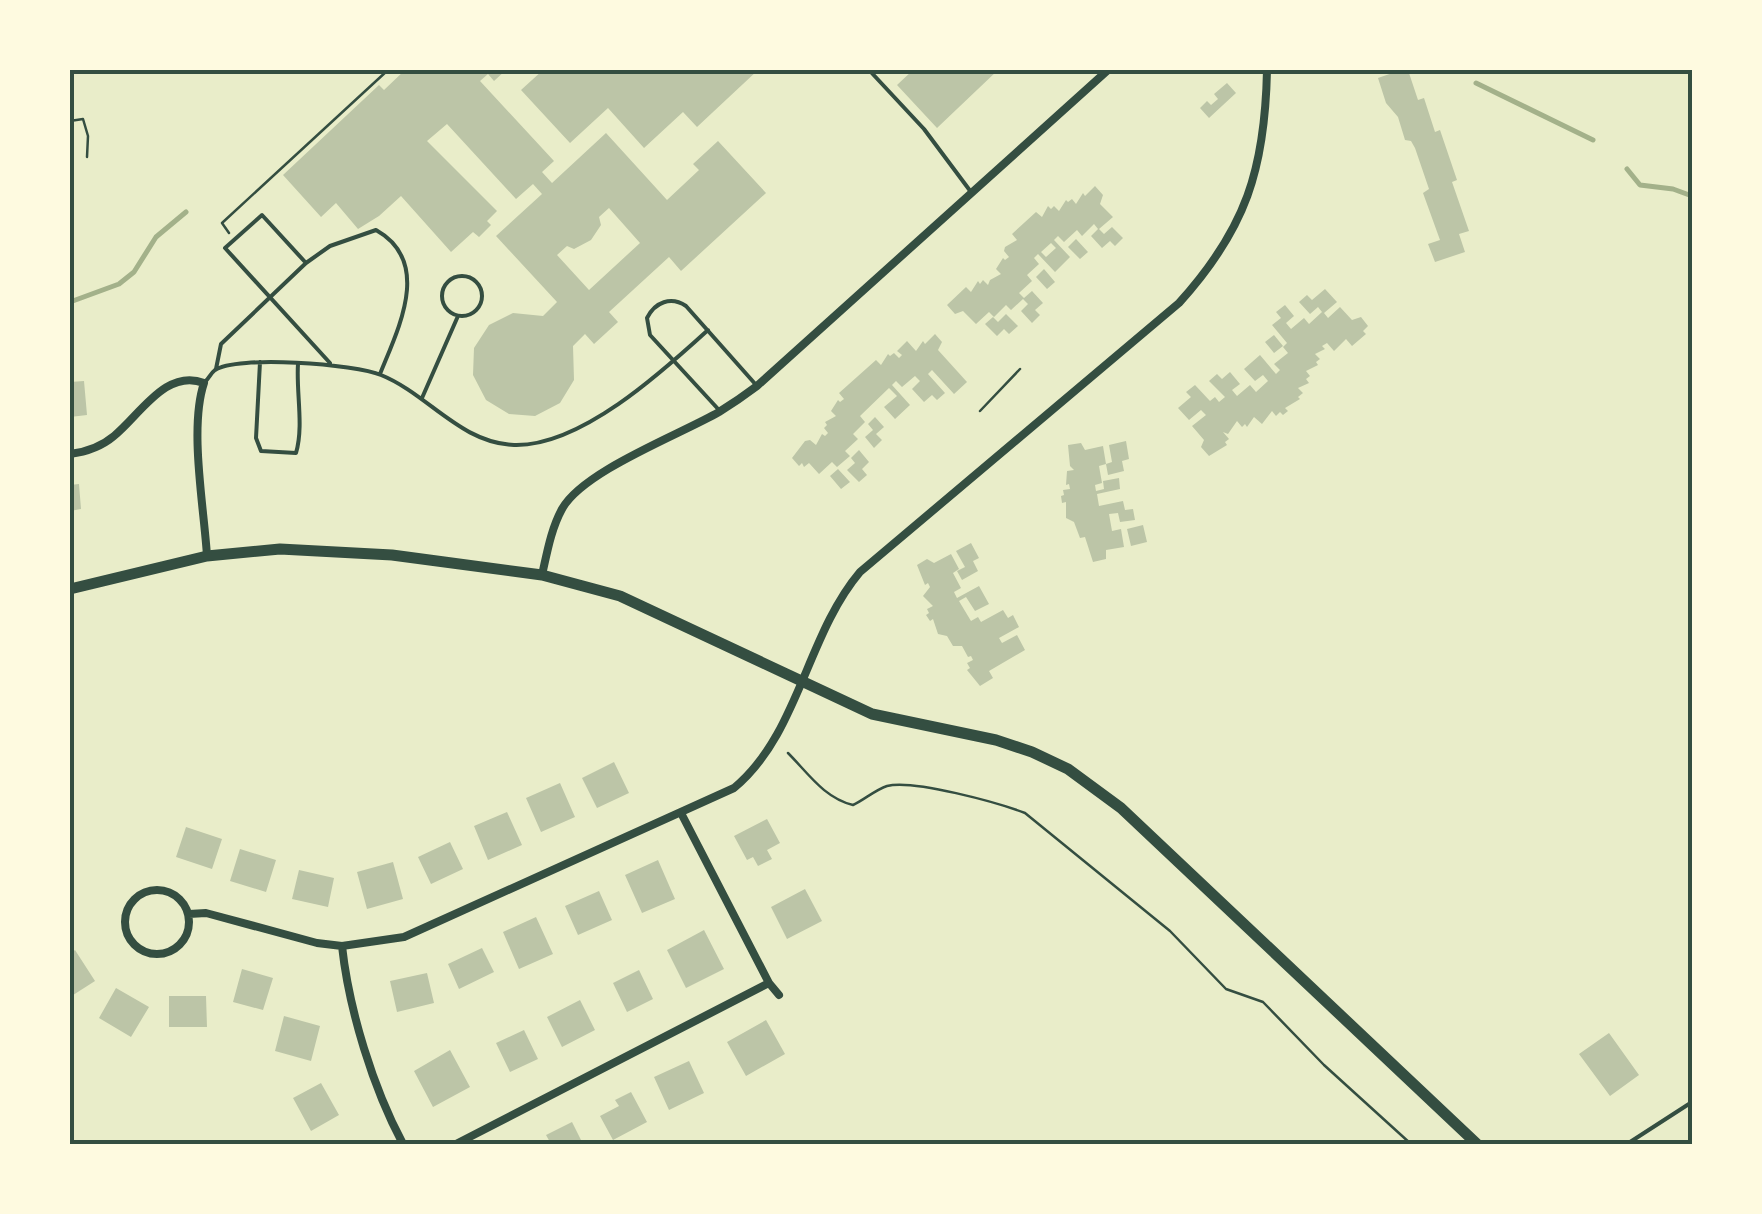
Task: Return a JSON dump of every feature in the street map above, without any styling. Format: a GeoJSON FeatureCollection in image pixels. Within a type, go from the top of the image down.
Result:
{"type":"FeatureCollection","features":[{"type":"Feature","properties":{"kind":"main road"},"geometry":{"type":"LineString","coordinates":[[70,589],[207,556],[250,550],[392,555],[542,576],[620,596],[872,714],[996,740],[1032,752],[1068,769],[1120,808],[1478,1144]]}},
{"type":"Feature","properties":{"kind":"street"},"geometry":{"type":"LineString","coordinates":[[542,576],[553,530],[573,494],[758,386],[1108,70]]}},
{"type":"Feature","properties":{"kind":"street"},"geometry":{"type":"LineString","coordinates":[[189,914],[206,913],[317,943],[342,946],[382,942],[431,927],[734,788],[772,744],[829,616],[860,572],[1178,303],[1219,255],[1242,213],[1256,172],[1268,70]]}},
{"type":"Feature","properties":{"kind":"street"},"geometry":{"type":"LineString","coordinates":[[70,454],[89,451],[114,436],[174,382],[193,379],[204,383],[198,423],[207,556]]}},
{"type":"Feature","properties":{"kind":"street"},"geometry":{"type":"LineString","coordinates":[[681,814],[769,983],[779,995]]}},
{"type":"Feature","properties":{"kind":"street"},"geometry":{"type":"LineString","coordinates":[[153,890],[175,895],[189,914],[184,941],[164,954],[141,950],[126,927],[130,904],[153,890]]}},
{"type":"Feature","properties":{"kind":"street"},"geometry":{"type":"LineString","coordinates":[[342,946],[345,973],[375,1080],[403,1144]]}},
{"type":"Feature","properties":{"kind":"street"},"geometry":{"type":"LineString","coordinates":[[456,1144],[769,983]]}},
{"type":"Feature","properties":{"kind":"lane"},"geometry":{"type":"LineString","coordinates":[[869,70],[924,129],[972,192]]}},
{"type":"Feature","properties":{"kind":"lane"},"geometry":{"type":"LineString","coordinates":[[306,263],[262,215],[226,248],[332,365]]}},
{"type":"Feature","properties":{"kind":"lane"},"geometry":{"type":"LineString","coordinates":[[204,383],[216,369],[220,344],[306,263],[330,246],[376,230],[397,248],[408,272],[406,307],[380,374]]}},
{"type":"Feature","properties":{"kind":"lane"},"geometry":{"type":"LineString","coordinates":[[469,277],[482,291],[480,304],[471,314],[458,316],[447,309],[442,290],[450,280],[469,277]]}},
{"type":"Feature","properties":{"kind":"lane"},"geometry":{"type":"LineString","coordinates":[[720,411],[646,326],[650,312],[668,300],[679,301],[758,386]]}},
{"type":"Feature","properties":{"kind":"lane"},"geometry":{"type":"LineString","coordinates":[[422,399],[458,316]]}},
{"type":"Feature","properties":{"kind":"lane"},"geometry":{"type":"LineString","coordinates":[[216,369],[260,362],[332,365],[380,374],[471,434],[513,445],[530,444],[570,430],[611,409],[653,380],[708,330]]}},
{"type":"Feature","properties":{"kind":"lane"},"geometry":{"type":"LineString","coordinates":[[260,362],[256,438],[261,452],[280,453],[296,453],[300,440],[296,404],[298,364]]}},
{"type":"Feature","properties":{"kind":"lane"},"geometry":{"type":"LineString","coordinates":[[1627,1144],[1692,1102]]}},
{"type":"Feature","properties":{"kind":"path"},"geometry":{"type":"LineString","coordinates":[[235,239],[222,224],[388,70]]}},
{"type":"Feature","properties":{"kind":"path"},"geometry":{"type":"LineString","coordinates":[[70,121],[84,119],[87,157]]}},
{"type":"Feature","properties":{"kind":"path"},"geometry":{"type":"LineString","coordinates":[[980,411],[1020,370]]}},
{"type":"Feature","properties":{"kind":"path"},"geometry":{"type":"LineString","coordinates":[[788,753],[830,796],[843,803],[853,805],[891,785],[910,786],[999,803],[1025,813],[1170,931],[1226,989],[1263,1002],[1324,1065],[1411,1144]]}},
{"type":"Feature","properties":{"kind":"building"},"geometry":{"type":"Polygon","coordinates":[[[405,70],[506,70],[494,81],[488,74],[480,81],[554,161],[542,172],[552,183],[606,133],[667,200],[699,170],[693,164],[718,141],[766,193],[681,271],[669,257],[609,312],[618,322],[594,344],[585,334],[573,346],[574,380],[560,403],[535,416],[509,414],[486,400],[473,375],[474,348],[489,325],[513,313],[543,316],[557,302],[496,236],[542,194],[533,184],[516,199],[447,124],[427,141],[497,211],[487,221],[491,225],[479,237],[473,232],[451,252],[401,196],[358,229],[336,203],[321,217],[283,175],[379,85],[384,90],[405,70]],[[609,208],[599,217],[601,225],[591,240],[574,249],[567,246],[557,255],[589,290],[640,243],[609,208]]]}},
{"type":"Feature","properties":{"kind":"building"},"geometry":{"type":"Polygon","coordinates":[[[543,70],[758,70],[697,127],[683,112],[644,148],[608,108],[570,143],[521,90],[543,70]]]}},
{"type":"Feature","properties":{"kind":"building"},"geometry":{"type":"Polygon","coordinates":[[[913,70],[998,70],[937,128],[897,85],[913,70]]]}},
{"type":"Feature","properties":{"kind":"building"},"geometry":{"type":"Polygon","coordinates":[[[1408,70],[1418,100],[1424,98],[1435,132],[1440,130],[1469,231],[1459,234],[1465,252],[1435,262],[1428,244],[1440,240],[1423,193],[1429,189],[1415,148],[1405,140],[1378,78],[1408,70]]]}},
{"type":"Feature","properties":{"kind":"building"},"geometry":{"type":"Polygon","coordinates":[[[1227,83],[1236,93],[1209,118],[1200,108],[1207,101],[1211,105],[1218,99],[1214,94],[1227,83]]]}},
{"type":"Feature","properties":{"kind":"building"},"geometry":{"type":"Polygon","coordinates":[[[1095,186],[1103,195],[1100,204],[1113,217],[1099,229],[1104,234],[1112,227],[1123,238],[1115,246],[1110,241],[1102,248],[1091,236],[1098,229],[1094,224],[1082,236],[1077,230],[1064,242],[1058,236],[1054,240],[1070,257],[1055,272],[1038,254],[1034,258],[1039,264],[1027,275],[1032,281],[1019,293],[1024,298],[1032,291],[1043,303],[1035,310],[1040,315],[1032,323],[1021,311],[1028,304],[1023,299],[1011,310],[1006,305],[994,317],[989,312],[976,324],[963,311],[955,314],[947,305],[966,287],[971,292],[978,281],[988,285],[1001,274],[996,269],[1003,258],[1009,257],[1005,247],[1017,240],[1012,234],[1036,212],[1042,217],[1048,206],[1059,211],[1066,200],[1072,199],[1076,204],[1083,193],[1085,196],[1095,186]],[[1051,243],[1041,252],[1046,257],[1056,248],[1051,243]]]}},
{"type":"Feature","properties":{"kind":"building"},"geometry":{"type":"Polygon","coordinates":[[[1076,239],[1088,252],[1080,259],[1068,247],[1076,239]]]}},
{"type":"Feature","properties":{"kind":"building"},"geometry":{"type":"Polygon","coordinates":[[[1044,269],[1055,282],[1047,289],[1036,277],[1044,269]]]}},
{"type":"Feature","properties":{"kind":"building"},"geometry":{"type":"Polygon","coordinates":[[[1325,289],[1337,302],[1324,313],[1328,318],[1340,307],[1352,320],[1361,317],[1368,326],[1363,331],[1366,334],[1352,346],[1346,339],[1334,351],[1327,343],[1322,346],[1325,349],[1315,354],[1320,359],[1318,365],[1306,371],[1309,383],[1298,388],[1303,393],[1285,408],[1288,411],[1276,416],[1272,411],[1262,424],[1254,417],[1247,427],[1237,421],[1228,434],[1223,432],[1229,439],[1227,445],[1209,456],[1201,447],[1204,440],[1192,426],[1206,415],[1201,410],[1189,420],[1178,408],[1191,397],[1186,392],[1195,385],[1210,401],[1215,397],[1219,402],[1225,397],[1209,381],[1217,374],[1222,379],[1230,372],[1240,384],[1232,390],[1237,396],[1250,385],[1256,392],[1268,381],[1263,375],[1255,381],[1244,369],[1260,355],[1276,374],[1280,370],[1274,364],[1288,353],[1283,347],[1287,343],[1272,325],[1281,318],[1276,312],[1285,305],[1294,316],[1286,323],[1291,329],[1304,318],[1309,324],[1322,312],[1318,307],[1310,314],[1299,302],[1307,295],[1312,300],[1325,289]]]}},
{"type":"Feature","properties":{"kind":"building"},"geometry":{"type":"Polygon","coordinates":[[[1006,314],[1018,326],[1009,334],[1004,329],[997,336],[985,324],[993,317],[998,322],[1006,314]]]}},
{"type":"Feature","properties":{"kind":"building"},"geometry":{"type":"Polygon","coordinates":[[[935,334],[942,342],[938,350],[967,382],[954,394],[932,370],[928,374],[945,393],[937,400],[932,395],[924,402],[912,389],[920,381],[915,376],[902,387],[896,381],[892,385],[910,405],[895,419],[884,407],[897,396],[889,388],[860,416],[865,422],[853,434],[858,439],[845,451],[850,456],[837,467],[832,462],[819,474],[809,463],[799,466],[792,458],[805,441],[816,445],[822,434],[828,433],[825,422],[836,416],[831,411],[838,400],[844,399],[839,393],[876,360],[881,365],[888,354],[894,353],[899,358],[902,355],[897,351],[907,341],[916,351],[935,334]]]}},
{"type":"Feature","properties":{"kind":"building"},"geometry":{"type":"Polygon","coordinates":[[[1274,335],[1283,346],[1274,353],[1265,342],[1274,335]]]}},
{"type":"Feature","properties":{"kind":"building"},"geometry":{"type":"Polygon","coordinates":[[[84,381],[87,415],[70,417],[70,382],[84,381]]]}},
{"type":"Feature","properties":{"kind":"building"},"geometry":{"type":"Polygon","coordinates":[[[875,417],[884,427],[876,434],[882,440],[874,448],[865,437],[873,430],[868,424],[875,417]]]}},
{"type":"Feature","properties":{"kind":"building"},"geometry":{"type":"Polygon","coordinates":[[[1126,441],[1129,459],[1122,461],[1124,471],[1108,475],[1106,464],[1112,462],[1109,445],[1126,441]]]}},
{"type":"Feature","properties":{"kind":"building"},"geometry":{"type":"Polygon","coordinates":[[[1081,443],[1085,450],[1103,446],[1106,464],[1099,466],[1102,483],[1095,485],[1096,491],[1104,489],[1103,481],[1119,478],[1120,489],[1097,494],[1099,506],[1123,501],[1125,510],[1133,509],[1135,520],[1120,522],[1118,513],[1109,514],[1112,531],[1121,529],[1124,547],[1106,550],[1106,559],[1093,562],[1085,537],[1080,538],[1074,522],[1066,518],[1066,502],[1062,503],[1061,496],[1063,490],[1070,489],[1066,485],[1067,471],[1074,470],[1068,445],[1081,443]]]}},
{"type":"Feature","properties":{"kind":"building"},"geometry":{"type":"Polygon","coordinates":[[[859,450],[869,462],[862,469],[867,475],[859,482],[847,470],[855,463],[851,458],[859,450]]]}},
{"type":"Feature","properties":{"kind":"building"},"geometry":{"type":"Polygon","coordinates":[[[838,469],[850,482],[841,489],[830,476],[838,469]]]}},
{"type":"Feature","properties":{"kind":"building"},"geometry":{"type":"Polygon","coordinates":[[[79,484],[81,509],[70,511],[70,485],[79,484]]]}},
{"type":"Feature","properties":{"kind":"building"},"geometry":{"type":"Polygon","coordinates":[[[1143,525],[1147,542],[1131,546],[1127,529],[1143,525]]]}},
{"type":"Feature","properties":{"kind":"building"},"geometry":{"type":"Polygon","coordinates":[[[971,543],[979,558],[973,561],[978,571],[962,580],[957,571],[965,567],[956,551],[971,543]]]}},
{"type":"Feature","properties":{"kind":"building"},"geometry":{"type":"Polygon","coordinates":[[[951,554],[959,569],[953,573],[961,588],[954,592],[957,598],[979,586],[989,604],[975,611],[966,597],[959,601],[971,621],[978,617],[981,622],[1003,610],[1008,618],[1013,615],[1019,627],[999,638],[1002,643],[1017,635],[1025,650],[989,671],[993,678],[980,686],[967,670],[967,663],[973,660],[971,656],[962,646],[953,646],[947,636],[938,634],[933,619],[930,621],[926,615],[933,606],[923,596],[930,587],[925,585],[917,565],[927,559],[934,563],[951,554]]]}},
{"type":"Feature","properties":{"kind":"building"},"geometry":{"type":"Polygon","coordinates":[[[614,762],[629,793],[597,808],[582,778],[614,762]]]}},
{"type":"Feature","properties":{"kind":"building"},"geometry":{"type":"Polygon","coordinates":[[[560,783],[575,817],[541,832],[526,798],[560,783]]]}},
{"type":"Feature","properties":{"kind":"building"},"geometry":{"type":"Polygon","coordinates":[[[507,812],[522,845],[488,860],[474,826],[507,812]]]}},
{"type":"Feature","properties":{"kind":"building"},"geometry":{"type":"Polygon","coordinates":[[[767,819],[780,843],[767,850],[772,859],[758,866],[753,857],[747,860],[734,836],[767,819]]]}},
{"type":"Feature","properties":{"kind":"building"},"geometry":{"type":"Polygon","coordinates":[[[186,827],[222,839],[212,869],[176,857],[186,827]]]}},
{"type":"Feature","properties":{"kind":"building"},"geometry":{"type":"Polygon","coordinates":[[[450,842],[463,869],[431,884],[418,857],[450,842]]]}},
{"type":"Feature","properties":{"kind":"building"},"geometry":{"type":"Polygon","coordinates":[[[240,849],[276,860],[266,892],[230,881],[240,849]]]}},
{"type":"Feature","properties":{"kind":"building"},"geometry":{"type":"Polygon","coordinates":[[[658,860],[675,899],[642,913],[625,875],[658,860]]]}},
{"type":"Feature","properties":{"kind":"building"},"geometry":{"type":"Polygon","coordinates":[[[393,862],[403,899],[367,909],[357,872],[393,862]]]}},
{"type":"Feature","properties":{"kind":"building"},"geometry":{"type":"Polygon","coordinates":[[[299,870],[334,878],[328,907],[292,899],[299,870]]]}},
{"type":"Feature","properties":{"kind":"building"},"geometry":{"type":"Polygon","coordinates":[[[805,889],[822,921],[787,939],[771,907],[805,889]]]}},
{"type":"Feature","properties":{"kind":"building"},"geometry":{"type":"Polygon","coordinates":[[[599,891],[612,920],[578,935],[565,906],[599,891]]]}},
{"type":"Feature","properties":{"kind":"building"},"geometry":{"type":"Polygon","coordinates":[[[536,917],[553,954],[519,969],[503,932],[536,917]]]}},
{"type":"Feature","properties":{"kind":"building"},"geometry":{"type":"Polygon","coordinates":[[[704,930],[724,969],[686,988],[667,950],[704,930]]]}},
{"type":"Feature","properties":{"kind":"building"},"geometry":{"type":"Polygon","coordinates":[[[482,948],[494,972],[459,989],[448,964],[482,948]]]}},
{"type":"Feature","properties":{"kind":"building"},"geometry":{"type":"Polygon","coordinates":[[[75,950],[95,981],[70,997],[70,954],[75,950]]]}},
{"type":"Feature","properties":{"kind":"building"},"geometry":{"type":"Polygon","coordinates":[[[242,969],[273,978],[263,1010],[233,1002],[242,969]]]}},
{"type":"Feature","properties":{"kind":"building"},"geometry":{"type":"Polygon","coordinates":[[[639,970],[653,999],[627,1012],[613,983],[639,970]]]}},
{"type":"Feature","properties":{"kind":"building"},"geometry":{"type":"Polygon","coordinates":[[[427,973],[434,1003],[397,1012],[390,981],[427,973]]]}},
{"type":"Feature","properties":{"kind":"building"},"geometry":{"type":"Polygon","coordinates":[[[116,988],[149,1007],[131,1037],[99,1018],[116,988]]]}},
{"type":"Feature","properties":{"kind":"building"},"geometry":{"type":"Polygon","coordinates":[[[169,996],[206,996],[207,1027],[169,1027],[169,996]]]}},
{"type":"Feature","properties":{"kind":"building"},"geometry":{"type":"Polygon","coordinates":[[[580,1000],[595,1030],[562,1047],[547,1017],[580,1000]]]}},
{"type":"Feature","properties":{"kind":"building"},"geometry":{"type":"Polygon","coordinates":[[[284,1016],[320,1026],[311,1061],[275,1051],[284,1016]]]}},
{"type":"Feature","properties":{"kind":"building"},"geometry":{"type":"Polygon","coordinates":[[[766,1020],[785,1054],[746,1076],[727,1042],[766,1020]]]}},
{"type":"Feature","properties":{"kind":"building"},"geometry":{"type":"Polygon","coordinates":[[[524,1030],[538,1059],[510,1072],[496,1043],[524,1030]]]}},
{"type":"Feature","properties":{"kind":"building"},"geometry":{"type":"Polygon","coordinates":[[[1609,1033],[1639,1075],[1610,1096],[1579,1054],[1609,1033]]]}},
{"type":"Feature","properties":{"kind":"building"},"geometry":{"type":"Polygon","coordinates":[[[450,1050],[470,1087],[433,1107],[414,1071],[450,1050]]]}},
{"type":"Feature","properties":{"kind":"building"},"geometry":{"type":"Polygon","coordinates":[[[689,1061],[704,1093],[669,1110],[654,1077],[689,1061]]]}},
{"type":"Feature","properties":{"kind":"building"},"geometry":{"type":"Polygon","coordinates":[[[321,1083],[339,1115],[311,1131],[293,1098],[321,1083]]]}},
{"type":"Feature","properties":{"kind":"building"},"geometry":{"type":"Polygon","coordinates":[[[631,1092],[647,1122],[613,1140],[600,1116],[619,1106],[615,1100],[631,1092]]]}},
{"type":"Feature","properties":{"kind":"building"},"geometry":{"type":"Polygon","coordinates":[[[572,1122],[583,1144],[551,1144],[546,1135],[572,1122]]]}},
{"type":"Feature","properties":{"kind":"waterway"},"geometry":{"type":"LineString","coordinates":[[1476,83],[1593,140]]}},
{"type":"Feature","properties":{"kind":"waterway"},"geometry":{"type":"LineString","coordinates":[[1627,169],[1640,185],[1692,196]]}},
{"type":"Feature","properties":{"kind":"waterway"},"geometry":{"type":"LineString","coordinates":[[70,302],[119,284],[134,272],[156,237],[186,212]]}}]}
